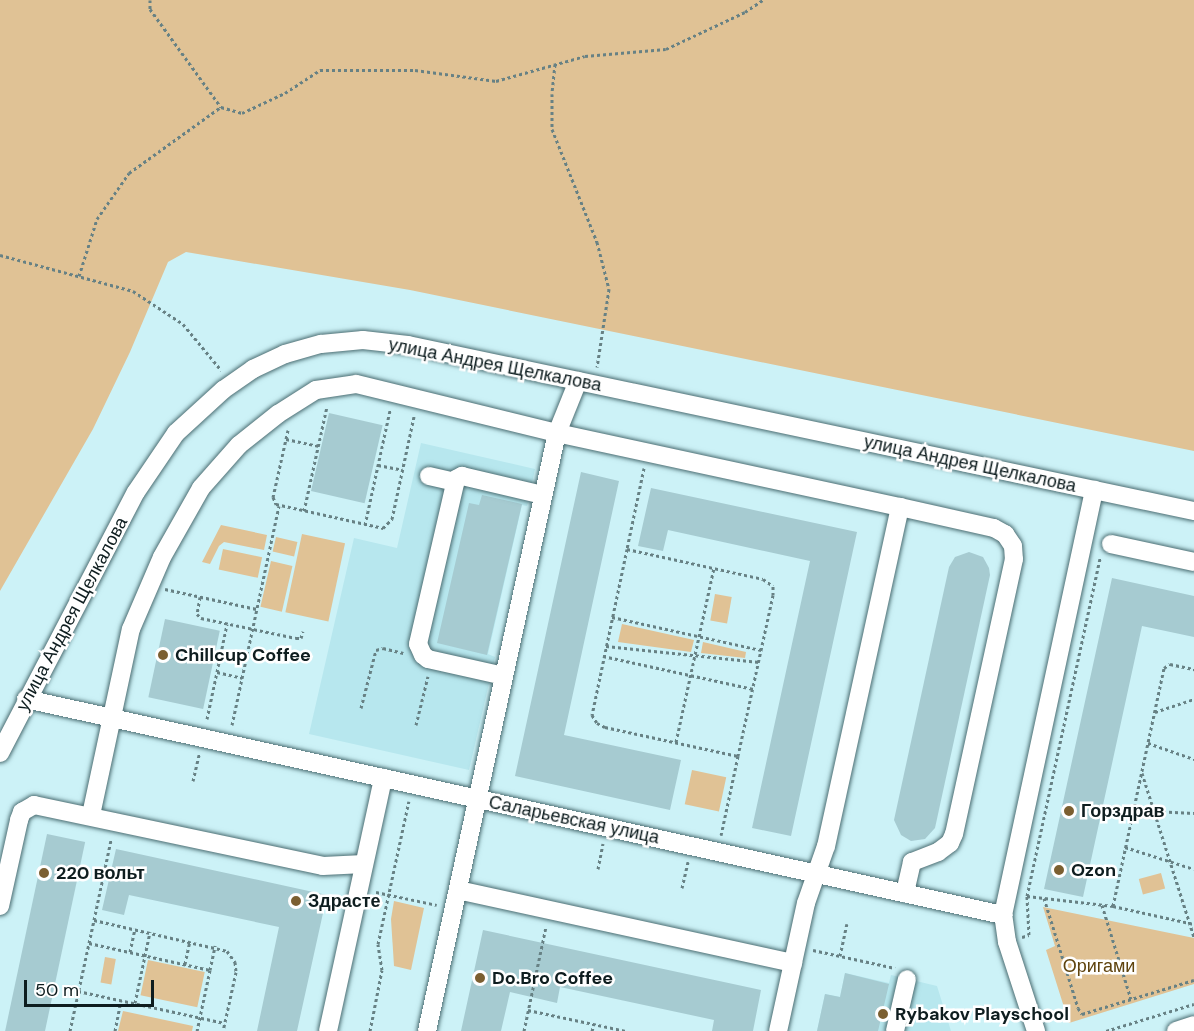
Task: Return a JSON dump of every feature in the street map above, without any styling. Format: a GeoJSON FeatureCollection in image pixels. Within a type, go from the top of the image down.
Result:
{"type":"FeatureCollection","features":[{"type":"Feature","properties":{"kind":"street","name":"улица Андрея Щелкалова"},"geometry":{"type":"LineString","coordinates":[[0,753],[26,699],[136,492],[176,433],[232,383],[285,354],[321,344],[363,340],[408,345],[1194,511]]}},
{"type":"Feature","properties":{"kind":"street"},"geometry":{"type":"LineString","coordinates":[[427,1031],[557,433],[586,382]]}},
{"type":"Feature","properties":{"kind":"street"},"geometry":{"type":"LineString","coordinates":[[91,816],[131,629],[148,586],[201,488],[239,445],[293,404],[316,390],[356,384],[557,433],[994,528],[1005,534],[1013,546],[1014,559],[954,834],[945,848],[912,862],[905,893]]}},
{"type":"Feature","properties":{"kind":"street"},"geometry":{"type":"LineString","coordinates":[[429,476],[455,482]]}},
{"type":"Feature","properties":{"kind":"street"},"geometry":{"type":"LineString","coordinates":[[504,676],[430,659],[423,656],[418,644],[455,482],[462,476],[543,495]]}},
{"type":"Feature","properties":{"kind":"street"},"geometry":{"type":"LineString","coordinates":[[1036,1031],[1007,942],[1003,915],[1094,490]]}},
{"type":"Feature","properties":{"kind":"street"},"geometry":{"type":"LineString","coordinates":[[778,1031],[806,903],[826,846],[900,507]]}},
{"type":"Feature","properties":{"kind":"street"},"geometry":{"type":"LineString","coordinates":[[1106,551],[1194,562]]}},
{"type":"Feature","properties":{"kind":"street","name":"Саларьевская улица"},"geometry":{"type":"LineString","coordinates":[[26,699],[1003,915]]}},
{"type":"Feature","properties":{"kind":"street"},"geometry":{"type":"LineString","coordinates":[[328,1031],[383,778]]}},
{"type":"Feature","properties":{"kind":"street"},"geometry":{"type":"LineString","coordinates":[[0,906],[22,812],[34,805],[45,805],[324,866],[364,864]]}},
{"type":"Feature","properties":{"kind":"street"},"geometry":{"type":"LineString","coordinates":[[458,890],[795,955]]}},
{"type":"Feature","properties":{"kind":"street"},"geometry":{"type":"LineString","coordinates":[[895,1031],[905,974]]}},
{"type":"Feature","properties":{"kind":"street"},"geometry":{"type":"LineString","coordinates":[[1176,1031],[1194,1025]]}},
{"type":"Feature","properties":{"kind":"path"},"geometry":{"type":"LineString","coordinates":[[150,0],[150,9],[221,107],[242,113],[285,93],[320,70],[414,70],[496,81],[585,56],[666,49],[745,12],[764,0]]}},
{"type":"Feature","properties":{"kind":"path"},"geometry":{"type":"LineString","coordinates":[[555,64],[552,129],[597,242],[609,289],[586,382]]}},
{"type":"Feature","properties":{"kind":"path"},"geometry":{"type":"LineString","coordinates":[[78,276],[97,219],[129,173],[221,107]]}},
{"type":"Feature","properties":{"kind":"path"},"geometry":{"type":"LineString","coordinates":[[0,255],[133,291],[183,324],[232,383]]}},
{"type":"Feature","properties":{"kind":"path"},"geometry":{"type":"LineString","coordinates":[[304,511],[331,386]]}},
{"type":"Feature","properties":{"kind":"path"},"geometry":{"type":"LineString","coordinates":[[365,525],[393,393]]}},
{"type":"Feature","properties":{"kind":"path"},"geometry":{"type":"LineString","coordinates":[[293,404],[273,497],[279,506],[383,528],[390,524],[418,399]]}},
{"type":"Feature","properties":{"kind":"path"},"geometry":{"type":"LineString","coordinates":[[286,439],[318,446]]}},
{"type":"Feature","properties":{"kind":"path"},"geometry":{"type":"LineString","coordinates":[[648,452],[593,704],[593,719],[605,727],[738,756]]}},
{"type":"Feature","properties":{"kind":"path"},"geometry":{"type":"LineString","coordinates":[[378,465],[403,470]]}},
{"type":"Feature","properties":{"kind":"path"},"geometry":{"type":"LineString","coordinates":[[232,725],[279,506]]}},
{"type":"Feature","properties":{"kind":"path"},"geometry":{"type":"LineString","coordinates":[[627,549],[763,579],[773,586],[724,822]]}},
{"type":"Feature","properties":{"kind":"path"},"geometry":{"type":"LineString","coordinates":[[1029,935],[1027,896],[1106,551]]}},
{"type":"Feature","properties":{"kind":"path"},"geometry":{"type":"LineString","coordinates":[[676,743],[714,568]]}},
{"type":"Feature","properties":{"kind":"path"},"geometry":{"type":"LineString","coordinates":[[148,586],[257,609]]}},
{"type":"Feature","properties":{"kind":"path"},"geometry":{"type":"LineString","coordinates":[[200,597],[196,611],[198,617],[299,639],[303,632]]}},
{"type":"Feature","properties":{"kind":"path"},"geometry":{"type":"LineString","coordinates":[[612,617],[761,650]]}},
{"type":"Feature","properties":{"kind":"path"},"geometry":{"type":"LineString","coordinates":[[207,719],[227,624]]}},
{"type":"Feature","properties":{"kind":"path"},"geometry":{"type":"LineString","coordinates":[[606,646],[759,662]]}},
{"type":"Feature","properties":{"kind":"path"},"geometry":{"type":"LineString","coordinates":[[362,708],[376,650],[383,648],[430,659],[416,725]]}},
{"type":"Feature","properties":{"kind":"path"},"geometry":{"type":"LineString","coordinates":[[603,656],[753,689]]}},
{"type":"Feature","properties":{"kind":"path"},"geometry":{"type":"LineString","coordinates":[[1113,906],[1165,665],[1194,669]]}},
{"type":"Feature","properties":{"kind":"path"},"geometry":{"type":"LineString","coordinates":[[217,672],[242,678]]}},
{"type":"Feature","properties":{"kind":"path"},"geometry":{"type":"LineString","coordinates":[[1155,712],[1194,699]]}},
{"type":"Feature","properties":{"kind":"path"},"geometry":{"type":"LineString","coordinates":[[193,781],[203,738]]}},
{"type":"Feature","properties":{"kind":"path"},"geometry":{"type":"LineString","coordinates":[[1148,743],[1194,759]]}},
{"type":"Feature","properties":{"kind":"path"},"geometry":{"type":"LineString","coordinates":[[1142,772],[1192,923],[1194,937]]}},
{"type":"Feature","properties":{"kind":"path"},"geometry":{"type":"LineString","coordinates":[[370,1031],[382,970],[378,944],[413,784]]}},
{"type":"Feature","properties":{"kind":"path"},"geometry":{"type":"LineString","coordinates":[[1133,810],[1194,813]]}},
{"type":"Feature","properties":{"kind":"path"},"geometry":{"type":"LineString","coordinates":[[598,869],[607,827]]}},
{"type":"Feature","properties":{"kind":"path"},"geometry":{"type":"LineString","coordinates":[[682,888],[692,846]]}},
{"type":"Feature","properties":{"kind":"path"},"geometry":{"type":"LineString","coordinates":[[69,1031],[110,847]]}},
{"type":"Feature","properties":{"kind":"path"},"geometry":{"type":"LineString","coordinates":[[1125,847],[1194,869]]}},
{"type":"Feature","properties":{"kind":"path"},"geometry":{"type":"LineString","coordinates":[[359,888],[453,908]]}},
{"type":"Feature","properties":{"kind":"path"},"geometry":{"type":"LineString","coordinates":[[1027,896],[1113,906],[1192,923]]}},
{"type":"Feature","properties":{"kind":"path"},"geometry":{"type":"LineString","coordinates":[[1044,898],[1080,1012],[1086,1013],[1194,980]]}},
{"type":"Feature","properties":{"kind":"path"},"geometry":{"type":"LineString","coordinates":[[1102,905],[1131,999]]}},
{"type":"Feature","properties":{"kind":"path"},"geometry":{"type":"LineString","coordinates":[[94,920],[215,946],[227,951],[235,962],[223,1031]]}},
{"type":"Feature","properties":{"kind":"path"},"geometry":{"type":"LineString","coordinates":[[840,956],[847,924]]}},
{"type":"Feature","properties":{"kind":"path"},"geometry":{"type":"LineString","coordinates":[[130,952],[135,929]]}},
{"type":"Feature","properties":{"kind":"path"},"geometry":{"type":"LineString","coordinates":[[135,1003],[150,932]]}},
{"type":"Feature","properties":{"kind":"path"},"geometry":{"type":"LineString","coordinates":[[185,964],[190,941]]}},
{"type":"Feature","properties":{"kind":"path"},"geometry":{"type":"LineString","coordinates":[[524,1031],[543,943]]}},
{"type":"Feature","properties":{"kind":"path"},"geometry":{"type":"LineString","coordinates":[[89,944],[210,970]]}},
{"type":"Feature","properties":{"kind":"path"},"geometry":{"type":"LineString","coordinates":[[197,1031],[215,946]]}},
{"type":"Feature","properties":{"kind":"path"},"geometry":{"type":"LineString","coordinates":[[108,955],[110,948]]}},
{"type":"Feature","properties":{"kind":"path"},"geometry":{"type":"LineString","coordinates":[[795,955],[840,956],[905,974]]}},
{"type":"Feature","properties":{"kind":"path"},"geometry":{"type":"LineString","coordinates":[[78,991],[225,1023]]}},
{"type":"Feature","properties":{"kind":"path"},"geometry":{"type":"LineString","coordinates":[[114,1031],[121,1000]]}},
{"type":"Feature","properties":{"kind":"path"},"geometry":{"type":"LineString","coordinates":[[1106,1031],[1194,1004]]}},
{"type":"Feature","properties":{"kind":"path"},"geometry":{"type":"LineString","coordinates":[[528,1010],[626,1031]]}},
{"type":"Feature","properties":{"kind":"path"},"geometry":{"type":"LineString","coordinates":[[592,1031],[594,1024]]}},
{"type":"Feature","properties":{"kind":"shaded area"},"geometry":{"type":"Polygon","coordinates":[[[421,443],[535,469],[527,506],[522,505],[488,654],[495,657],[469,770],[309,734],[354,538],[397,548],[421,443]]]}},
{"type":"Feature","properties":{"kind":"shaded area","name":"Rybakov Playschool"},"geometry":{"type":"Polygon","coordinates":[[[845,973],[889,983],[891,975],[937,986],[951,1031],[817,1031],[825,994],[840,997],[845,973]]]}},
{"type":"Feature","properties":{"kind":"green space"},"geometry":{"type":"Polygon","coordinates":[[[0,0],[1194,0],[1194,451],[410,290],[186,252],[168,262],[130,352],[93,429],[0,591],[0,0]]]}},
{"type":"Feature","properties":{"kind":"green space"},"geometry":{"type":"Polygon","coordinates":[[[221,525],[267,535],[264,550],[224,542],[219,546],[210,564],[202,562],[221,525]]]}},
{"type":"Feature","properties":{"kind":"green space"},"geometry":{"type":"Polygon","coordinates":[[[302,534],[345,543],[328,621],[285,612],[302,534]]]}},
{"type":"Feature","properties":{"kind":"green space"},"geometry":{"type":"Polygon","coordinates":[[[276,537],[297,542],[294,557],[273,552],[276,537]]]}},
{"type":"Feature","properties":{"kind":"green space"},"geometry":{"type":"Polygon","coordinates":[[[223,549],[262,557],[258,578],[219,570],[223,549]]]}},
{"type":"Feature","properties":{"kind":"green space"},"geometry":{"type":"Polygon","coordinates":[[[271,561],[292,566],[282,612],[260,607],[271,561]]]}},
{"type":"Feature","properties":{"kind":"green space"},"geometry":{"type":"Polygon","coordinates":[[[715,594],[732,597],[727,624],[710,621],[715,594]]]}},
{"type":"Feature","properties":{"kind":"green space"},"geometry":{"type":"Polygon","coordinates":[[[622,624],[694,640],[691,652],[618,642],[622,624]]]}},
{"type":"Feature","properties":{"kind":"green space"},"geometry":{"type":"Polygon","coordinates":[[[703,642],[746,652],[745,658],[701,653],[703,642]]]}},
{"type":"Feature","properties":{"kind":"green space"},"geometry":{"type":"Polygon","coordinates":[[[692,770],[726,777],[719,812],[685,804],[692,770]]]}},
{"type":"Feature","properties":{"kind":"green space"},"geometry":{"type":"Polygon","coordinates":[[[1161,873],[1165,888],[1143,894],[1139,879],[1161,873]]]}},
{"type":"Feature","properties":{"kind":"green space"},"geometry":{"type":"Polygon","coordinates":[[[394,901],[424,908],[411,970],[394,966],[391,919],[394,901]]]}},
{"type":"Feature","properties":{"kind":"green space","name":"Оригами"},"geometry":{"type":"Polygon","coordinates":[[[1043,907],[1194,938],[1194,984],[1069,1023],[1046,950],[1055,946],[1043,907]]]}},
{"type":"Feature","properties":{"kind":"green space"},"geometry":{"type":"Polygon","coordinates":[[[105,957],[116,959],[111,985],[100,983],[105,957]]]}},
{"type":"Feature","properties":{"kind":"green space"},"geometry":{"type":"Polygon","coordinates":[[[148,960],[205,972],[197,1007],[141,995],[148,960]]]}},
{"type":"Feature","properties":{"kind":"green space"},"geometry":{"type":"Polygon","coordinates":[[[123,1011],[193,1026],[192,1031],[118,1031],[123,1011]]]}},
{"type":"Feature","properties":{"kind":"building"},"geometry":{"type":"Polygon","coordinates":[[[329,413],[383,425],[365,503],[311,491],[329,413]]]}},
{"type":"Feature","properties":{"kind":"building"},"geometry":{"type":"Polygon","coordinates":[[[581,472],[619,481],[564,735],[681,760],[670,810],[515,776],[581,472]]]}},
{"type":"Feature","properties":{"kind":"building"},"geometry":{"type":"Polygon","coordinates":[[[651,488],[857,532],[791,836],[752,828],[810,561],[668,530],[663,551],[638,546],[651,488]]]}},
{"type":"Feature","properties":{"kind":"building"},"geometry":{"type":"Polygon","coordinates":[[[482,495],[522,504],[487,655],[437,643],[469,503],[479,505],[482,495]]]}},
{"type":"Feature","properties":{"kind":"building"},"geometry":{"type":"Polygon","coordinates":[[[969,552],[983,557],[990,575],[935,828],[925,839],[911,841],[901,835],[894,820],[949,567],[955,557],[969,552]]]}},
{"type":"Feature","properties":{"kind":"building"},"geometry":{"type":"Polygon","coordinates":[[[1112,578],[1194,596],[1194,637],[1142,626],[1083,897],[1044,889],[1112,578]]]}},
{"type":"Feature","properties":{"kind":"building"},"geometry":{"type":"Polygon","coordinates":[[[165,619],[220,631],[203,709],[148,697],[165,619]]]}},
{"type":"Feature","properties":{"kind":"building"},"geometry":{"type":"Polygon","coordinates":[[[47,834],[85,842],[45,1031],[5,1031],[47,834]]]}},
{"type":"Feature","properties":{"kind":"building"},"geometry":{"type":"Polygon","coordinates":[[[116,849],[327,895],[297,1031],[257,1031],[279,927],[129,895],[124,915],[102,910],[116,849]]]}},
{"type":"Feature","properties":{"kind":"building"},"geometry":{"type":"Polygon","coordinates":[[[483,930],[761,990],[753,1031],[712,1031],[714,1020],[560,987],[557,1003],[510,992],[501,1031],[461,1031],[483,930]]]}},
{"type":"Feature","properties":{"kind":"building"},"geometry":{"type":"Polygon","coordinates":[[[845,973],[889,984],[878,1031],[817,1031],[825,994],[840,997],[845,973]]]}},
{"type":"Feature","properties":{"kind":"place","name":"Chillcup Coffee"},"geometry":{"type":"Point","coordinates":[163,655]}},
{"type":"Feature","properties":{"kind":"place","name":"Горздрав"},"geometry":{"type":"Point","coordinates":[1069,811]}},
{"type":"Feature","properties":{"kind":"place","name":"Ozon"},"geometry":{"type":"Point","coordinates":[1059,870]}},
{"type":"Feature","properties":{"kind":"place","name":"220 вольт"},"geometry":{"type":"Point","coordinates":[44,873]}},
{"type":"Feature","properties":{"kind":"place","name":"Здрасте"},"geometry":{"type":"Point","coordinates":[296,901]}},
{"type":"Feature","properties":{"kind":"place","name":"Do.Bro Coffee"},"geometry":{"type":"Point","coordinates":[480,978]}},
{"type":"Feature","properties":{"kind":"place","name":"Rybakov Playschool"},"geometry":{"type":"Point","coordinates":[883,1014]}}]}
